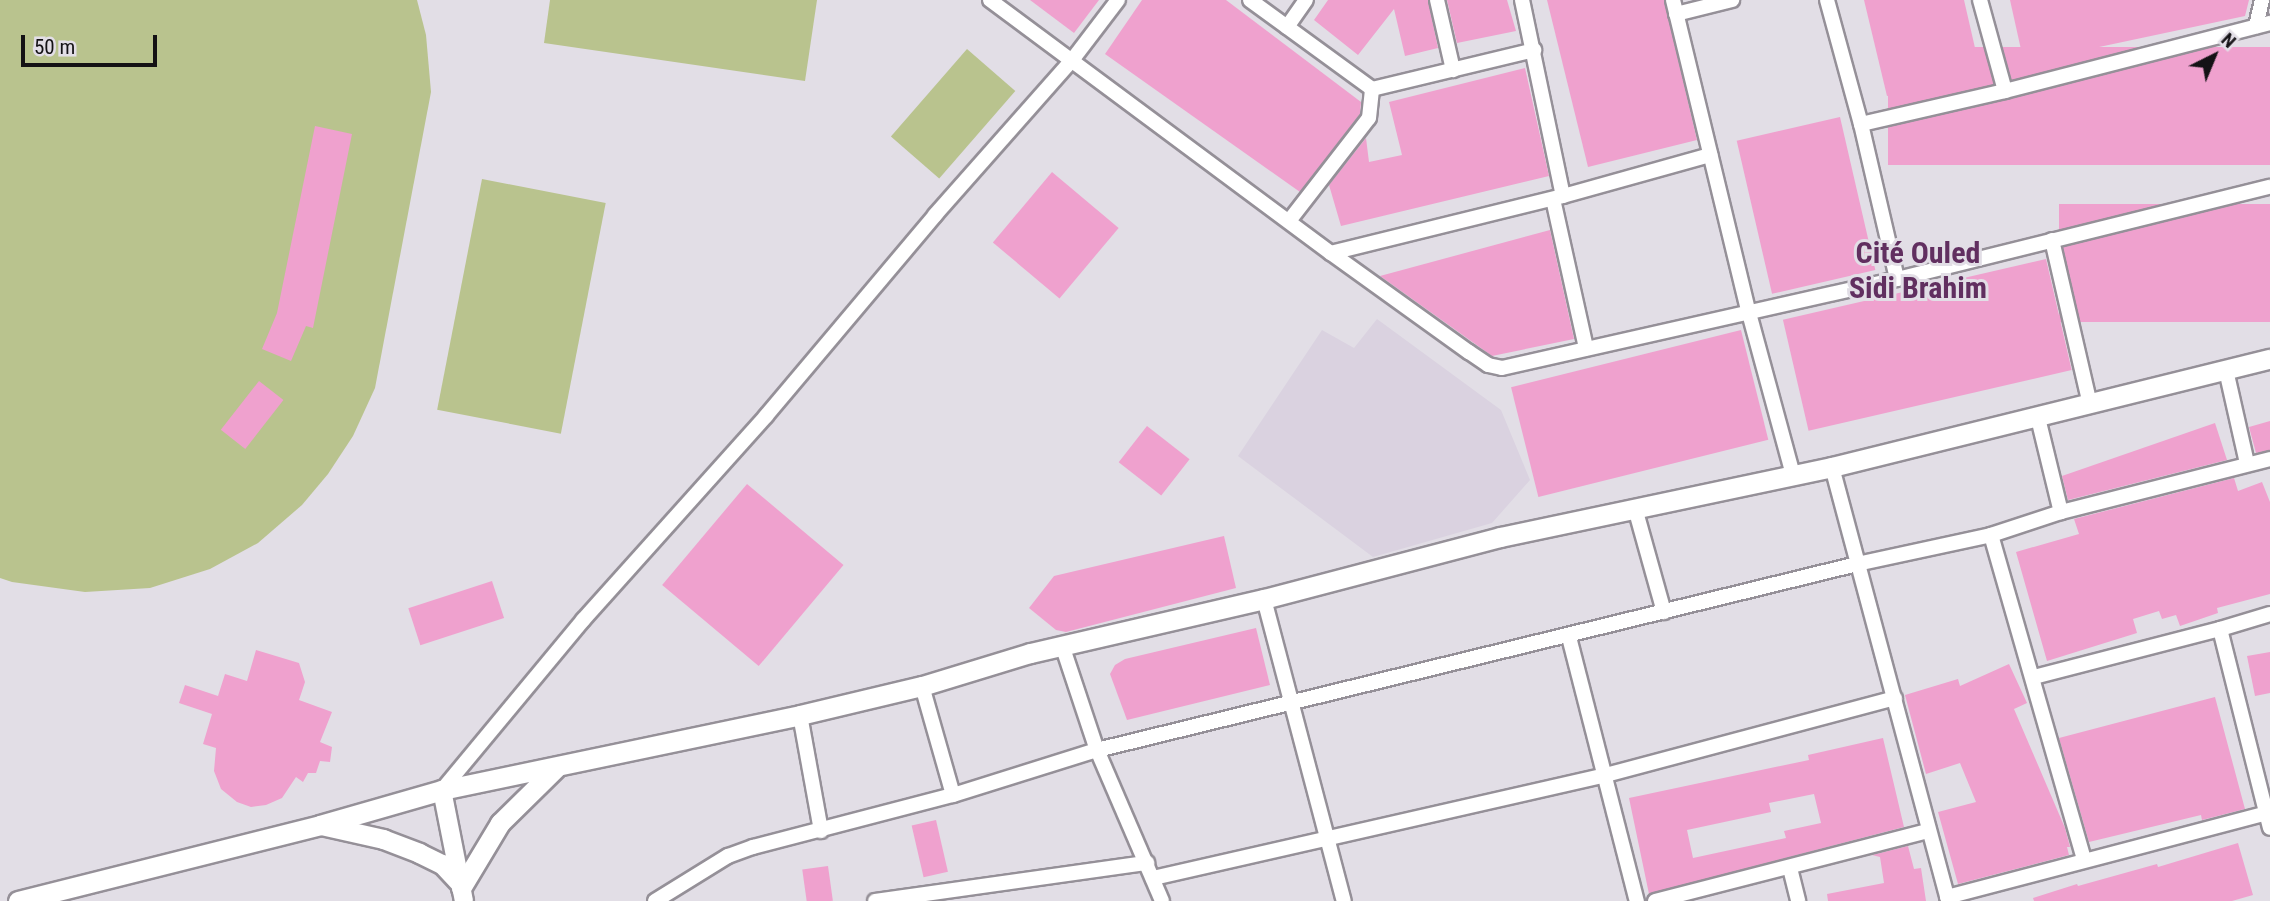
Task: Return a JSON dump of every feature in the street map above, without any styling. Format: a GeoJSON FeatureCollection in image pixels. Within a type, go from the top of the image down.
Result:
{"type":"FeatureCollection","features":[{"type":"Feature","properties":{"kind":"main road"},"geometry":{"type":"LineString","coordinates":[[18,901],[320,825],[442,790],[800,715],[922,686],[1062,645],[1264,599],[1500,537],[1832,467],[2270,359]]}},
{"type":"Feature","properties":{"kind":"main road"},"geometry":{"type":"LineString","coordinates":[[320,825],[383,839],[419,853],[442,864],[461,890],[500,823],[556,768]]}},
{"type":"Feature","properties":{"kind":"street"},"geometry":{"type":"LineString","coordinates":[[990,0],[1331,253],[1488,365],[1502,368],[1897,279],[2270,187]]}},
{"type":"Feature","properties":{"kind":"street"},"geometry":{"type":"LineString","coordinates":[[461,890],[442,790],[583,620],[766,416],[936,215],[1073,59],[1118,0]]}},
{"type":"Feature","properties":{"kind":"street"},"geometry":{"type":"LineString","coordinates":[[1250,0],[1372,89],[1534,50]]}},
{"type":"Feature","properties":{"kind":"street"},"geometry":{"type":"LineString","coordinates":[[1287,27],[1306,0]]}},
{"type":"Feature","properties":{"kind":"street"},"geometry":{"type":"LineString","coordinates":[[1437,0],[1453,70]]}},
{"type":"Feature","properties":{"kind":"street"},"geometry":{"type":"LineString","coordinates":[[1522,0],[1534,50],[1586,348]]}},
{"type":"Feature","properties":{"kind":"street"},"geometry":{"type":"LineString","coordinates":[[1732,0],[1675,7],[1749,313],[1793,475]]}},
{"type":"Feature","properties":{"kind":"street"},"geometry":{"type":"LineString","coordinates":[[1827,0],[1861,124],[1897,279]]}},
{"type":"Feature","properties":{"kind":"street"},"geometry":{"type":"LineString","coordinates":[[1980,0],[2005,91]]}},
{"type":"Feature","properties":{"kind":"street"},"geometry":{"type":"LineString","coordinates":[[1861,124],[2005,91],[2263,25],[2262,0]]}},
{"type":"Feature","properties":{"kind":"street"},"geometry":{"type":"LineString","coordinates":[[1289,222],[1369,118],[1372,89]]}},
{"type":"Feature","properties":{"kind":"street"},"geometry":{"type":"LineString","coordinates":[[1331,253],[1558,198],[1710,155]]}},
{"type":"Feature","properties":{"kind":"street"},"geometry":{"type":"LineString","coordinates":[[2052,240],[2090,405]]}},
{"type":"Feature","properties":{"kind":"street"},"geometry":{"type":"LineString","coordinates":[[2226,370],[2248,463]]}},
{"type":"Feature","properties":{"kind":"street"},"geometry":{"type":"LineString","coordinates":[[2038,418],[2061,512]]}},
{"type":"Feature","properties":{"kind":"street"},"geometry":{"type":"LineString","coordinates":[[655,901],[728,856],[953,795],[1097,750],[1569,637],[1857,564],[1991,535],[2061,512],[2270,459]]}},
{"type":"Feature","properties":{"kind":"street"},"geometry":{"type":"LineString","coordinates":[[1832,467],[1895,698],[1927,831],[1948,899],[2268,812]]}},
{"type":"Feature","properties":{"kind":"street"},"geometry":{"type":"LineString","coordinates":[[1635,508],[1664,612]]}},
{"type":"Feature","properties":{"kind":"street"},"geometry":{"type":"LineString","coordinates":[[1991,535],[2034,677],[2084,860]]}},
{"type":"Feature","properties":{"kind":"street"},"geometry":{"type":"LineString","coordinates":[[1264,599],[1294,703],[1344,901]]}},
{"type":"Feature","properties":{"kind":"street"},"geometry":{"type":"LineString","coordinates":[[2034,677],[2270,614]]}},
{"type":"Feature","properties":{"kind":"street"},"geometry":{"type":"LineString","coordinates":[[2220,629],[2270,828]]}},
{"type":"Feature","properties":{"kind":"street"},"geometry":{"type":"LineString","coordinates":[[1569,637],[1637,901]]}},
{"type":"Feature","properties":{"kind":"street"},"geometry":{"type":"LineString","coordinates":[[1062,645],[1097,750],[1162,901]]}},
{"type":"Feature","properties":{"kind":"street"},"geometry":{"type":"LineString","coordinates":[[922,686],[953,795]]}},
{"type":"Feature","properties":{"kind":"street"},"geometry":{"type":"LineString","coordinates":[[1153,878],[1606,775],[1895,698]]}},
{"type":"Feature","properties":{"kind":"street"},"geometry":{"type":"LineString","coordinates":[[800,715],[821,831]]}},
{"type":"Feature","properties":{"kind":"street"},"geometry":{"type":"LineString","coordinates":[[1656,901],[1927,831]]}},
{"type":"Feature","properties":{"kind":"street"},"geometry":{"type":"LineString","coordinates":[[875,901],[1147,863]]}},
{"type":"Feature","properties":{"kind":"street"},"geometry":{"type":"LineString","coordinates":[[1790,868],[1798,901]]}},
{"type":"Feature","properties":{"kind":"shaded area"},"geometry":{"type":"Polygon","coordinates":[[[1377,319],[1501,410],[1530,480],[1492,523],[1373,557],[1238,456],[1322,330],[1354,348],[1377,319]]]}},
{"type":"Feature","properties":{"kind":"green space"},"geometry":{"type":"Polygon","coordinates":[[[0,0],[417,0],[426,35],[431,92],[375,388],[353,436],[328,474],[302,505],[258,543],[210,569],[150,588],[85,592],[0,578],[0,0]]]}},
{"type":"Feature","properties":{"kind":"green space"},"geometry":{"type":"Polygon","coordinates":[[[550,0],[817,0],[805,81],[544,43],[550,0]]]}},
{"type":"Feature","properties":{"kind":"green space"},"geometry":{"type":"Polygon","coordinates":[[[967,49],[1015,91],[939,179],[891,137],[967,49]]]}},
{"type":"Feature","properties":{"kind":"green space"},"geometry":{"type":"Polygon","coordinates":[[[482,179],[606,203],[561,434],[437,410],[482,179]]]}},
{"type":"Feature","properties":{"kind":"building"},"geometry":{"type":"Polygon","coordinates":[[[1030,0],[1099,0],[1074,33],[1030,0]]]}},
{"type":"Feature","properties":{"kind":"building"},"geometry":{"type":"Polygon","coordinates":[[[1142,0],[1226,0],[1361,102],[1360,114],[1300,192],[1105,54],[1142,0]]]}},
{"type":"Feature","properties":{"kind":"building"},"geometry":{"type":"Polygon","coordinates":[[[1328,0],[1428,0],[1438,48],[1405,56],[1394,9],[1358,55],[1314,20],[1328,0]]]}},
{"type":"Feature","properties":{"kind":"building"},"geometry":{"type":"Polygon","coordinates":[[[1447,0],[1507,0],[1516,31],[1457,43],[1447,0]]]}},
{"type":"Feature","properties":{"kind":"building"},"geometry":{"type":"Polygon","coordinates":[[[1547,0],[1664,0],[1697,140],[1588,167],[1547,0]]]}},
{"type":"Feature","properties":{"kind":"building"},"geometry":{"type":"Polygon","coordinates":[[[1864,0],[1964,0],[1981,74],[1887,96],[1864,0]]]}},
{"type":"Feature","properties":{"kind":"building"},"geometry":{"type":"Polygon","coordinates":[[[2010,0],[2249,0],[2245,16],[2024,63],[2010,0]]]}},
{"type":"Feature","properties":{"kind":"building"},"geometry":{"type":"Polygon","coordinates":[[[1888,47],[2270,47],[2270,165],[1888,165],[1888,47]]]}},
{"type":"Feature","properties":{"kind":"building"},"geometry":{"type":"Polygon","coordinates":[[[1525,68],[1549,176],[1341,226],[1329,185],[1366,138],[1369,162],[1402,155],[1389,102],[1525,68]]]}},
{"type":"Feature","properties":{"kind":"building"},"geometry":{"type":"Polygon","coordinates":[[[1840,117],[1875,270],[1772,294],[1737,141],[1840,117]]]}},
{"type":"Feature","properties":{"kind":"building"},"geometry":{"type":"Polygon","coordinates":[[[315,126],[352,134],[313,328],[306,326],[291,361],[262,349],[277,313],[315,126]]]}},
{"type":"Feature","properties":{"kind":"building"},"geometry":{"type":"Polygon","coordinates":[[[1052,172],[1119,228],[1060,298],[993,242],[1052,172]]]}},
{"type":"Feature","properties":{"kind":"building"},"geometry":{"type":"Polygon","coordinates":[[[2059,204],[2270,204],[2270,322],[2059,322],[2059,204]]]}},
{"type":"Feature","properties":{"kind":"building"},"geometry":{"type":"Polygon","coordinates":[[[1550,230],[1574,339],[1492,356],[1380,276],[1550,230]]]}},
{"type":"Feature","properties":{"kind":"building"},"geometry":{"type":"Polygon","coordinates":[[[2046,259],[2072,370],[1809,431],[1783,320],[2046,259]]]}},
{"type":"Feature","properties":{"kind":"building"},"geometry":{"type":"Polygon","coordinates":[[[1741,330],[1768,440],[1538,497],[1511,387],[1741,330]]]}},
{"type":"Feature","properties":{"kind":"building"},"geometry":{"type":"Polygon","coordinates":[[[259,381],[283,400],[245,449],[221,430],[259,381]]]}},
{"type":"Feature","properties":{"kind":"building"},"geometry":{"type":"Polygon","coordinates":[[[2270,421],[2270,450],[2256,453],[2249,427],[2270,421]]]}},
{"type":"Feature","properties":{"kind":"building"},"geometry":{"type":"Polygon","coordinates":[[[2215,423],[2227,460],[2068,500],[2062,476],[2215,423]]]}},
{"type":"Feature","properties":{"kind":"building"},"geometry":{"type":"Polygon","coordinates":[[[1147,426],[1190,459],[1161,495],[1119,462],[1147,426]]]}},
{"type":"Feature","properties":{"kind":"building"},"geometry":{"type":"Polygon","coordinates":[[[2234,478],[2238,491],[2262,482],[2270,502],[2270,594],[2217,608],[2218,613],[2180,626],[2176,615],[2162,619],[2159,611],[2133,619],[2137,633],[2047,661],[2016,552],[2079,534],[2074,519],[2234,478]]]}},
{"type":"Feature","properties":{"kind":"building"},"geometry":{"type":"Polygon","coordinates":[[[747,484],[844,565],[759,666],[662,585],[747,484]]]}},
{"type":"Feature","properties":{"kind":"building"},"geometry":{"type":"Polygon","coordinates":[[[1224,536],[1236,588],[1066,632],[1056,630],[1029,608],[1054,576],[1224,536]]]}},
{"type":"Feature","properties":{"kind":"building"},"geometry":{"type":"Polygon","coordinates":[[[492,581],[504,618],[420,645],[408,608],[492,581]]]}},
{"type":"Feature","properties":{"kind":"building"},"geometry":{"type":"Polygon","coordinates":[[[1256,628],[1270,685],[1127,720],[1110,674],[1115,665],[1125,659],[1256,628]]]}},
{"type":"Feature","properties":{"kind":"building"},"geometry":{"type":"Polygon","coordinates":[[[256,650],[299,663],[305,682],[299,700],[332,712],[320,742],[332,747],[330,762],[320,761],[316,773],[308,773],[303,782],[296,777],[282,798],[266,805],[251,807],[237,802],[221,789],[214,771],[216,748],[203,744],[212,714],[179,703],[185,685],[218,696],[225,674],[247,681],[256,650]]]}},
{"type":"Feature","properties":{"kind":"building"},"geometry":{"type":"Polygon","coordinates":[[[2270,652],[2270,693],[2255,696],[2247,656],[2270,652]]]}},
{"type":"Feature","properties":{"kind":"building"},"geometry":{"type":"Polygon","coordinates":[[[2009,664],[2027,703],[2014,709],[2065,828],[2070,847],[2067,847],[2069,855],[1958,884],[1938,812],[1976,802],[1960,763],[1926,774],[1905,695],[1958,679],[1960,686],[2009,664]]]}},
{"type":"Feature","properties":{"kind":"building"},"geometry":{"type":"Polygon","coordinates":[[[2215,697],[2245,809],[2202,820],[2201,815],[2089,842],[2059,738],[2215,697]]]}},
{"type":"Feature","properties":{"kind":"building"},"geometry":{"type":"Polygon","coordinates":[[[1883,738],[1904,827],[1649,894],[1629,798],[1809,760],[1808,755],[1883,738]],[[1814,794],[1769,803],[1771,812],[1687,830],[1693,858],[1786,838],[1784,831],[1821,823],[1814,794]]]}},
{"type":"Feature","properties":{"kind":"building"},"geometry":{"type":"Polygon","coordinates":[[[936,820],[948,872],[924,877],[912,826],[936,820]]]}},
{"type":"Feature","properties":{"kind":"building"},"geometry":{"type":"Polygon","coordinates":[[[2238,843],[2253,895],[2232,901],[2034,901],[2033,898],[2157,864],[2158,867],[2238,843]]]}},
{"type":"Feature","properties":{"kind":"building"},"geometry":{"type":"Polygon","coordinates":[[[1908,846],[1914,869],[1921,868],[1926,901],[1828,901],[1827,894],[1884,883],[1880,857],[1872,855],[1908,846]]]}},
{"type":"Feature","properties":{"kind":"building"},"geometry":{"type":"Polygon","coordinates":[[[828,866],[833,901],[807,901],[802,870],[828,866]]]}},
{"type":"Feature","properties":{"kind":"district","name":"Cité Ouled Sidi Brahim"},"geometry":{"type":"Point","coordinates":[1918,270]}}]}
